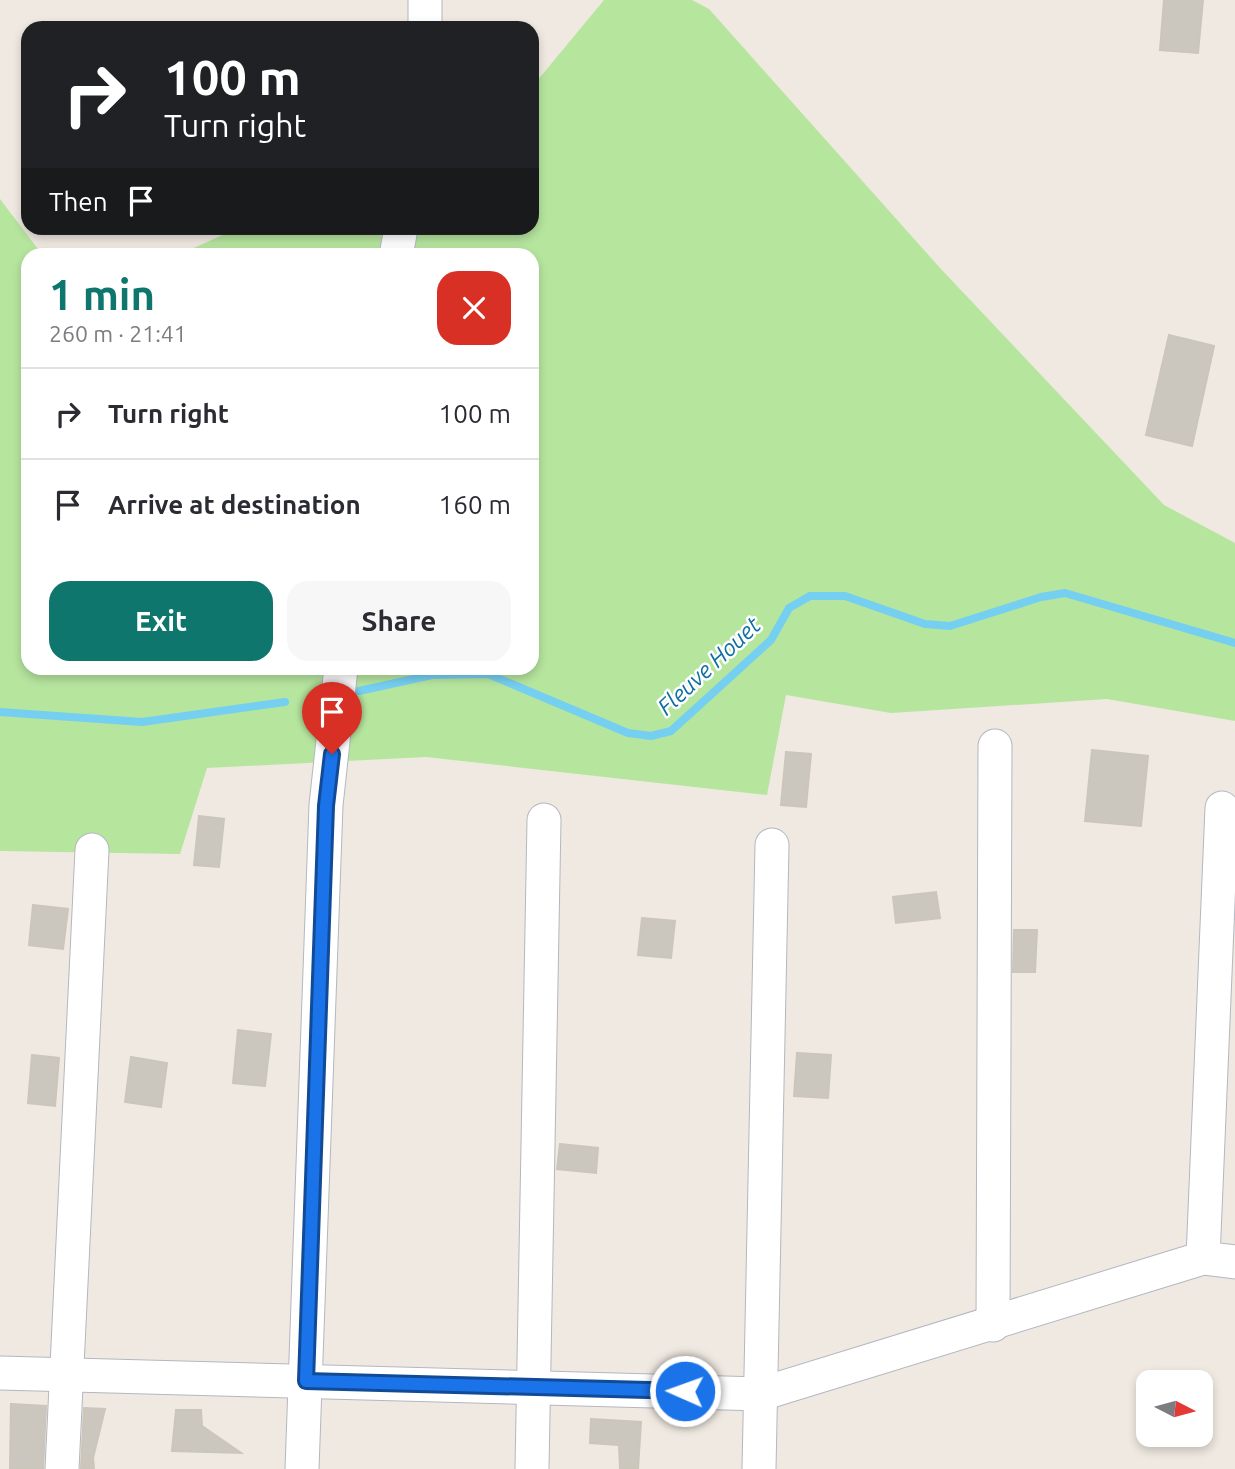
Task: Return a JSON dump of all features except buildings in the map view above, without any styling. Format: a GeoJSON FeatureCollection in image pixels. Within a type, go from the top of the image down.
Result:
{"type":"FeatureCollection","features":[{"type":"Feature","properties":{"kind":"street"},"geometry":{"type":"LineString","coordinates":[[425,0],[425,21]]}},
{"type":"Feature","properties":{"kind":"street"},"geometry":{"type":"LineString","coordinates":[[302,1469],[326,806],[340,675]]}},
{"type":"Feature","properties":{"kind":"street"},"geometry":{"type":"LineString","coordinates":[[993,1325],[995,746]]}},
{"type":"Feature","properties":{"kind":"street"},"geometry":{"type":"LineString","coordinates":[[0,1373],[761,1394],[1219,1260],[1222,808]]}},
{"type":"Feature","properties":{"kind":"street"},"geometry":{"type":"LineString","coordinates":[[532,1469],[544,820]]}},
{"type":"Feature","properties":{"kind":"street"},"geometry":{"type":"LineString","coordinates":[[759,1469],[772,845]]}},
{"type":"Feature","properties":{"kind":"street"},"geometry":{"type":"LineString","coordinates":[[62,1469],[92,850]]}},
{"type":"Feature","properties":{"kind":"green space"},"geometry":{"type":"Polygon","coordinates":[[[604,0],[692,0],[709,9],[940,268],[1164,505],[1235,543],[1235,721],[1107,699],[891,713],[786,695],[767,795],[426,757],[207,768],[180,854],[0,851],[0,199],[21,227],[21,235],[27,235],[37,248],[21,248],[21,675],[539,675],[539,248],[194,248],[223,235],[539,235],[539,79],[604,0]]]}},
{"type":"Feature","properties":{"kind":"waterway","name":"Fleuve Houet"},"geometry":{"type":"LineString","coordinates":[[490,675],[628,733],[651,736],[671,731],[771,640],[789,608],[810,596],[845,596],[925,624],[950,626],[1041,597],[1065,593],[1235,643]]}},
{"type":"Feature","properties":{"kind":"waterway","name":"Fleuve Houet"},"geometry":{"type":"LineString","coordinates":[[359,691],[432,675]]}},
{"type":"Feature","properties":{"kind":"waterway","name":"Fleuve Houet"},"geometry":{"type":"LineString","coordinates":[[0,712],[142,722],[285,702]]}},
{"type":"Feature","properties":{"kind":"route"},"geometry":{"type":"LineString","coordinates":[[332,754],[326,806],[306,1381],[685,1391]]}}]}
